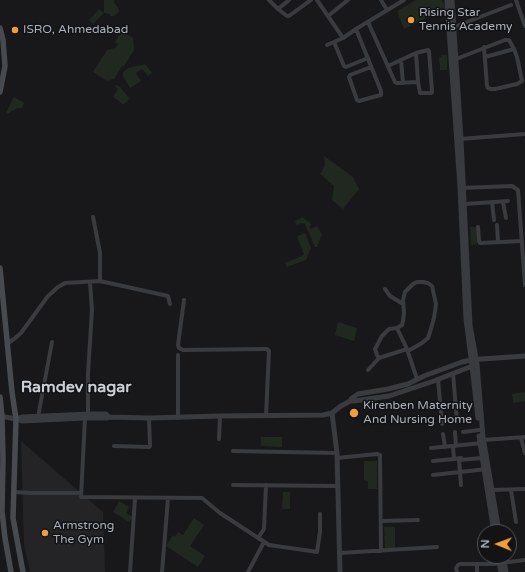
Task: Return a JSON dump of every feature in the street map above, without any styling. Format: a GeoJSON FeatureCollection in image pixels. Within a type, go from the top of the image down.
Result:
{"type":"FeatureCollection","features":[{"type":"Feature","properties":{"kind":"main road"},"geometry":{"type":"LineString","coordinates":[[0,28],[3,40],[5,66],[0,92]]}},
{"type":"Feature","properties":{"kind":"main road"},"geometry":{"type":"LineString","coordinates":[[0,268],[16,419],[13,518],[23,572]]}},
{"type":"Feature","properties":{"kind":"main road"},"geometry":{"type":"LineString","coordinates":[[0,397],[3,459],[2,511],[11,572]]}},
{"type":"Feature","properties":{"kind":"street"},"geometry":{"type":"LineString","coordinates":[[269,0],[287,16],[311,0]]}},
{"type":"Feature","properties":{"kind":"street"},"geometry":{"type":"LineString","coordinates":[[278,9],[289,0]]}},
{"type":"Feature","properties":{"kind":"street"},"geometry":{"type":"LineString","coordinates":[[317,0],[343,38]]}},
{"type":"Feature","properties":{"kind":"street"},"geometry":{"type":"LineString","coordinates":[[328,16],[348,0]]}},
{"type":"Feature","properties":{"kind":"street"},"geometry":{"type":"LineString","coordinates":[[381,0],[387,10]]}},
{"type":"Feature","properties":{"kind":"street"},"geometry":{"type":"LineString","coordinates":[[327,45],[343,38],[404,0]]}},
{"type":"Feature","properties":{"kind":"street"},"geometry":{"type":"LineString","coordinates":[[447,0],[459,139]]}},
{"type":"Feature","properties":{"kind":"street"},"geometry":{"type":"LineString","coordinates":[[452,0],[462,188],[466,319],[476,362],[479,430],[482,442],[482,457],[492,490],[498,524]]}},
{"type":"Feature","properties":{"kind":"street"},"geometry":{"type":"LineString","coordinates":[[516,0],[525,26]]}},
{"type":"Feature","properties":{"kind":"street"},"geometry":{"type":"LineString","coordinates":[[454,27],[511,5]]}},
{"type":"Feature","properties":{"kind":"street"},"geometry":{"type":"LineString","coordinates":[[368,22],[395,82],[418,82]]}},
{"type":"Feature","properties":{"kind":"street"},"geometry":{"type":"LineString","coordinates":[[356,29],[368,58],[372,67],[382,91],[381,94],[377,96],[360,101],[357,100],[348,77],[372,67]]}},
{"type":"Feature","properties":{"kind":"street"},"geometry":{"type":"LineString","coordinates":[[456,59],[484,47],[509,40],[517,57],[522,81],[517,84],[495,89],[488,88],[484,47]]}},
{"type":"Feature","properties":{"kind":"street"},"geometry":{"type":"LineString","coordinates":[[334,42],[344,66],[348,66],[368,58]]}},
{"type":"Feature","properties":{"kind":"street"},"geometry":{"type":"LineString","coordinates":[[485,57],[514,49]]}},
{"type":"Feature","properties":{"kind":"street"},"geometry":{"type":"LineString","coordinates":[[388,66],[416,52],[428,50],[431,93],[420,93],[416,52]]}},
{"type":"Feature","properties":{"kind":"street"},"geometry":{"type":"LineString","coordinates":[[401,60],[403,82]]}},
{"type":"Feature","properties":{"kind":"street"},"geometry":{"type":"LineString","coordinates":[[459,139],[525,134]]}},
{"type":"Feature","properties":{"kind":"street"},"geometry":{"type":"LineString","coordinates":[[462,188],[512,186],[518,190],[524,252],[525,285]]}},
{"type":"Feature","properties":{"kind":"street"},"geometry":{"type":"LineString","coordinates":[[462,188],[465,204],[470,325],[476,362],[482,442],[493,524]]}},
{"type":"Feature","properties":{"kind":"street"},"geometry":{"type":"LineString","coordinates":[[465,204],[506,201],[506,218]]}},
{"type":"Feature","properties":{"kind":"street"},"geometry":{"type":"LineString","coordinates":[[492,202],[494,220]]}},
{"type":"Feature","properties":{"kind":"street"},"geometry":{"type":"LineString","coordinates":[[93,217],[100,253],[100,281]]}},
{"type":"Feature","properties":{"kind":"street"},"geometry":{"type":"LineString","coordinates":[[497,225],[498,242]]}},
{"type":"Feature","properties":{"kind":"street"},"geometry":{"type":"LineString","coordinates":[[478,227],[480,243],[522,241]]}},
{"type":"Feature","properties":{"kind":"street"},"geometry":{"type":"LineString","coordinates":[[8,343],[21,333],[48,296],[65,283],[100,281],[168,296],[170,304]]}},
{"type":"Feature","properties":{"kind":"street"},"geometry":{"type":"LineString","coordinates":[[90,282],[92,310],[81,497],[202,498],[220,513],[269,545],[317,552],[320,532],[320,514]]}},
{"type":"Feature","properties":{"kind":"street"},"geometry":{"type":"LineString","coordinates":[[368,370],[379,358],[407,350],[422,343],[428,338],[434,318],[436,304],[432,286],[423,282],[417,282],[405,292],[403,300],[404,314],[402,325],[397,328],[390,329],[382,336],[375,349],[376,355],[379,358]]}},
{"type":"Feature","properties":{"kind":"street"},"geometry":{"type":"LineString","coordinates":[[385,290],[390,296],[403,304]]}},
{"type":"Feature","properties":{"kind":"street"},"geometry":{"type":"LineString","coordinates":[[184,300],[178,345],[179,348],[183,350],[267,349],[269,351],[266,416]]}},
{"type":"Feature","properties":{"kind":"street"},"geometry":{"type":"LineString","coordinates":[[397,328],[407,350],[417,379]]}},
{"type":"Feature","properties":{"kind":"street"},"geometry":{"type":"LineString","coordinates":[[38,417],[52,342]]}},
{"type":"Feature","properties":{"kind":"street"},"geometry":{"type":"LineString","coordinates":[[178,355],[178,418]]}},
{"type":"Feature","properties":{"kind":"street"},"geometry":{"type":"LineString","coordinates":[[1,416],[22,421],[106,414],[109,417],[149,418],[318,415],[332,413],[358,394],[408,384],[430,374],[476,362],[525,356]]}},
{"type":"Feature","properties":{"kind":"street"},"geometry":{"type":"LineString","coordinates":[[350,401],[354,402],[389,396],[416,388],[476,362]]}},
{"type":"Feature","properties":{"kind":"street"},"geometry":{"type":"LineString","coordinates":[[452,373],[457,422]]}},
{"type":"Feature","properties":{"kind":"street"},"geometry":{"type":"LineString","coordinates":[[438,379],[442,424]]}},
{"type":"Feature","properties":{"kind":"street"},"geometry":{"type":"LineString","coordinates":[[332,413],[337,456],[340,572]]}},
{"type":"Feature","properties":{"kind":"street"},"geometry":{"type":"LineString","coordinates":[[16,419],[22,417],[86,416]]}},
{"type":"Feature","properties":{"kind":"street"},"geometry":{"type":"LineString","coordinates":[[219,439],[220,416]]}},
{"type":"Feature","properties":{"kind":"street"},"geometry":{"type":"LineString","coordinates":[[114,446],[149,447],[149,418]]}},
{"type":"Feature","properties":{"kind":"street"},"geometry":{"type":"LineString","coordinates":[[462,432],[479,430]]}},
{"type":"Feature","properties":{"kind":"street"},"geometry":{"type":"LineString","coordinates":[[454,459],[455,432]]}},
{"type":"Feature","properties":{"kind":"street"},"geometry":{"type":"LineString","coordinates":[[443,434],[445,447]]}},
{"type":"Feature","properties":{"kind":"street"},"geometry":{"type":"LineString","coordinates":[[431,448],[523,438],[525,453]]}},
{"type":"Feature","properties":{"kind":"street"},"geometry":{"type":"LineString","coordinates":[[233,451],[337,456],[380,455],[381,551]]}},
{"type":"Feature","properties":{"kind":"street"},"geometry":{"type":"LineString","coordinates":[[433,461],[482,457]]}},
{"type":"Feature","properties":{"kind":"street"},"geometry":{"type":"LineString","coordinates":[[461,485],[459,460],[482,457]]}},
{"type":"Feature","properties":{"kind":"street"},"geometry":{"type":"LineString","coordinates":[[433,475],[486,469]]}},
{"type":"Feature","properties":{"kind":"street"},"geometry":{"type":"LineString","coordinates":[[233,485],[338,486]]}},
{"type":"Feature","properties":{"kind":"street"},"geometry":{"type":"LineString","coordinates":[[258,538],[264,529],[266,485]]}},
{"type":"Feature","properties":{"kind":"street"},"geometry":{"type":"LineString","coordinates":[[492,490],[525,489]]}},
{"type":"Feature","properties":{"kind":"street"},"geometry":{"type":"LineString","coordinates":[[511,490],[516,522]]}},
{"type":"Feature","properties":{"kind":"street"},"geometry":{"type":"LineString","coordinates":[[14,492],[81,493]]}},
{"type":"Feature","properties":{"kind":"street"},"geometry":{"type":"LineString","coordinates":[[130,572],[135,498]]}},
{"type":"Feature","properties":{"kind":"street"},"geometry":{"type":"LineString","coordinates":[[162,572],[168,498]]}},
{"type":"Feature","properties":{"kind":"street"},"geometry":{"type":"LineString","coordinates":[[381,521],[418,520]]}},
{"type":"Feature","properties":{"kind":"street"},"geometry":{"type":"LineString","coordinates":[[248,572],[264,542]]}},
{"type":"Feature","properties":{"kind":"street"},"geometry":{"type":"LineString","coordinates":[[340,553],[437,547]]}},
{"type":"Feature","properties":{"kind":"street"},"geometry":{"type":"LineString","coordinates":[[457,572],[458,565],[460,564],[477,564],[477,572]]}},
{"type":"Feature","properties":{"kind":"street"},"geometry":{"type":"LineString","coordinates":[[501,572],[502,564]]}},
{"type":"Feature","properties":{"kind":"street"},"geometry":{"type":"LineString","coordinates":[[502,564],[506,572]]}},
{"type":"Feature","properties":{"kind":"shaded area"},"geometry":{"type":"Polygon","coordinates":[[[104,0],[114,0],[119,12],[114,16],[104,13],[104,0]]]}},
{"type":"Feature","properties":{"kind":"shaded area","name":"Rising Star Tennis Academy"},"geometry":{"type":"Polygon","coordinates":[[[416,0],[442,0],[446,8],[404,29],[397,11],[416,0]]]}},
{"type":"Feature","properties":{"kind":"shaded area"},"geometry":{"type":"Polygon","coordinates":[[[99,9],[104,13],[93,24],[89,20],[99,9]]]}},
{"type":"Feature","properties":{"kind":"shaded area"},"geometry":{"type":"Polygon","coordinates":[[[122,31],[133,38],[134,50],[114,79],[107,81],[93,72],[107,50],[115,48],[118,44],[115,42],[122,31]]]}},
{"type":"Feature","properties":{"kind":"shaded area"},"geometry":{"type":"Polygon","coordinates":[[[441,55],[447,55],[447,70],[440,70],[439,57],[441,57],[441,55]]]}},
{"type":"Feature","properties":{"kind":"shaded area"},"geometry":{"type":"Polygon","coordinates":[[[145,64],[152,73],[148,76],[142,69],[136,73],[141,81],[130,88],[123,76],[123,72],[128,68],[145,64]]]}},
{"type":"Feature","properties":{"kind":"shaded area"},"geometry":{"type":"Polygon","coordinates":[[[115,86],[120,87],[129,98],[127,102],[123,104],[113,97],[118,89],[115,86]]]}},
{"type":"Feature","properties":{"kind":"shaded area"},"geometry":{"type":"Polygon","coordinates":[[[14,97],[24,103],[22,108],[18,108],[8,114],[6,113],[14,97]]]}},
{"type":"Feature","properties":{"kind":"shaded area"},"geometry":{"type":"Polygon","coordinates":[[[324,156],[353,177],[359,189],[343,209],[332,200],[334,186],[320,174],[325,165],[324,156]]]}},
{"type":"Feature","properties":{"kind":"shaded area"},"geometry":{"type":"Polygon","coordinates":[[[303,217],[308,222],[309,221],[311,225],[309,226],[311,229],[317,226],[322,234],[317,247],[315,247],[305,224],[301,223],[297,225],[295,221],[303,217]]]}},
{"type":"Feature","properties":{"kind":"shaded area"},"geometry":{"type":"Polygon","coordinates":[[[470,227],[476,227],[477,244],[471,245],[470,227]]]}},
{"type":"Feature","properties":{"kind":"shaded area"},"geometry":{"type":"Polygon","coordinates":[[[305,233],[311,248],[306,260],[287,267],[285,263],[304,255],[297,236],[305,233]]]}},
{"type":"Feature","properties":{"kind":"shaded area"},"geometry":{"type":"Polygon","coordinates":[[[338,322],[357,328],[354,341],[335,335],[338,322]]]}},
{"type":"Feature","properties":{"kind":"shaded area"},"geometry":{"type":"Polygon","coordinates":[[[525,392],[525,401],[513,403],[512,394],[525,392]]]}},
{"type":"Feature","properties":{"kind":"shaded area"},"geometry":{"type":"Polygon","coordinates":[[[261,437],[282,437],[282,447],[261,446],[261,437]]]}},
{"type":"Feature","properties":{"kind":"shaded area"},"geometry":{"type":"Polygon","coordinates":[[[21,441],[103,512],[105,572],[30,572],[24,544],[21,441]]]}},
{"type":"Feature","properties":{"kind":"shaded area"},"geometry":{"type":"Polygon","coordinates":[[[364,461],[377,461],[377,489],[368,489],[368,481],[364,480],[364,461]]]}},
{"type":"Feature","properties":{"kind":"shaded area"},"geometry":{"type":"Polygon","coordinates":[[[283,492],[290,492],[290,509],[282,509],[283,492]]]}},
{"type":"Feature","properties":{"kind":"shaded area"},"geometry":{"type":"Polygon","coordinates":[[[119,501],[129,507],[126,513],[133,517],[129,522],[113,512],[119,501]]]}},
{"type":"Feature","properties":{"kind":"shaded area"},"geometry":{"type":"Polygon","coordinates":[[[194,518],[204,525],[190,546],[205,556],[198,567],[166,546],[173,535],[175,537],[178,532],[183,535],[194,518]]]}},
{"type":"Feature","properties":{"kind":"shaded area"},"geometry":{"type":"Polygon","coordinates":[[[384,527],[395,527],[395,548],[385,548],[384,527]]]}},
{"type":"Feature","properties":{"kind":"place","name":"Rising Star Tennis Academy"},"geometry":{"type":"Point","coordinates":[411,20]}},
{"type":"Feature","properties":{"kind":"place","name":"ISRO, Ahmedabad"},"geometry":{"type":"Point","coordinates":[15,30]}},
{"type":"Feature","properties":{"kind":"place","name":"Kirenben Maternity And Nursing Home"},"geometry":{"type":"Point","coordinates":[354,413]}},
{"type":"Feature","properties":{"kind":"place","name":"Armstrong The Gym"},"geometry":{"type":"Point","coordinates":[45,533]}},
{"type":"Feature","properties":{"kind":"district","name":"Ramdev nagar"},"geometry":{"type":"Point","coordinates":[76,388]}}]}
